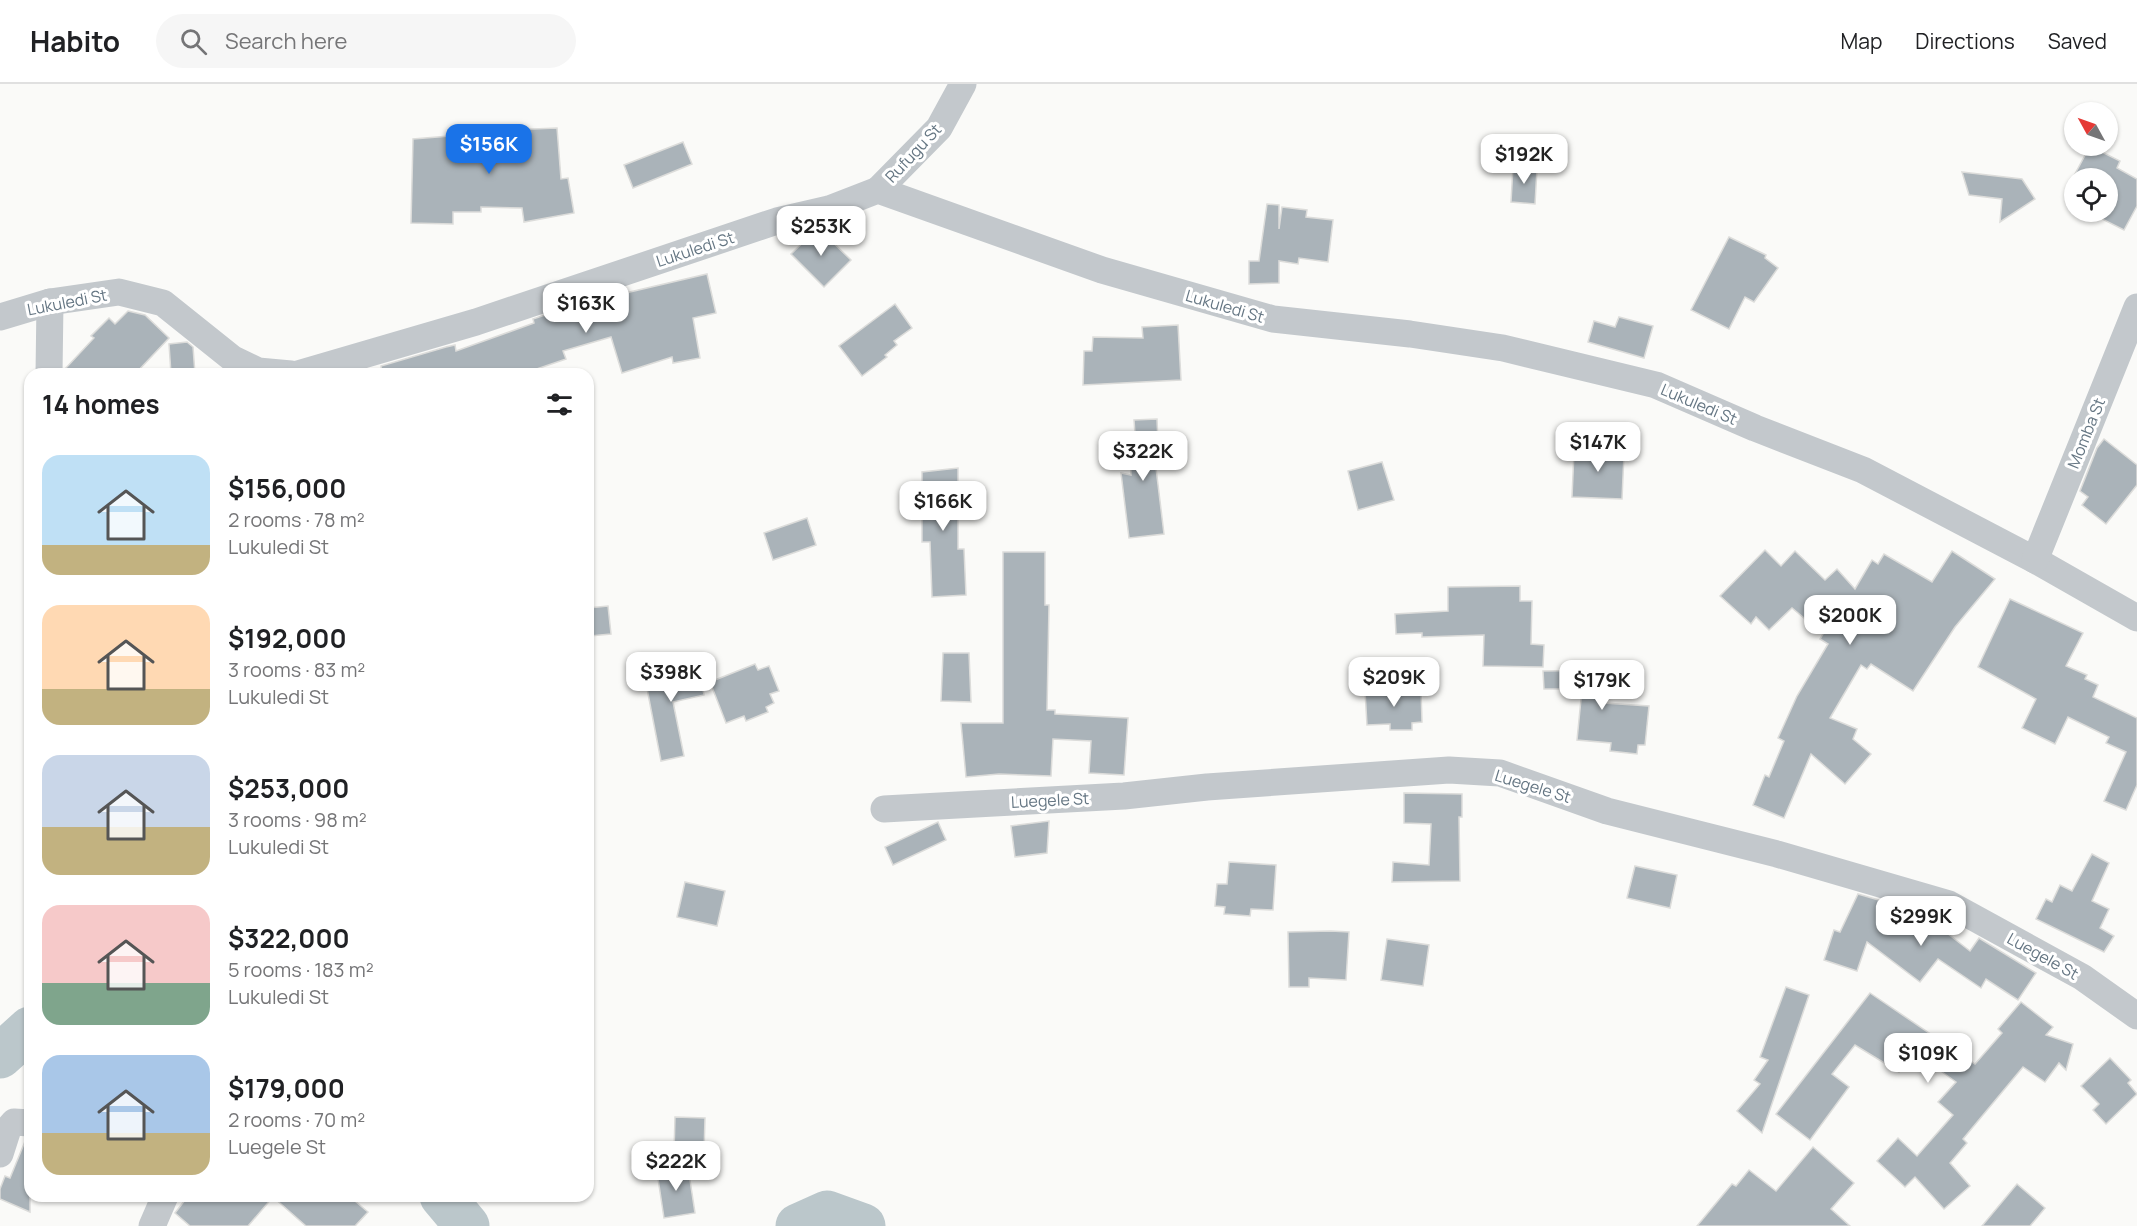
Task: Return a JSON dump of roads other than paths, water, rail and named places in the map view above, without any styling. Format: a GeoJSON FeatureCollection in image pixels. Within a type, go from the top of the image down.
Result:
{"type":"FeatureCollection","features":[{"type":"Feature","properties":{"kind":"street","name":"Rufugu St"},"geometry":{"type":"LineString","coordinates":[[878,190],[939,128],[963,84]]}},
{"type":"Feature","properties":{"kind":"street","name":"Lukuledi St"},"geometry":{"type":"LineString","coordinates":[[319,368],[476,322],[777,221],[829,209],[878,190],[1102,270],[1272,319],[1410,334],[1503,348],[1656,385],[1755,428],[1863,470],[2035,560],[2137,618]]}},
{"type":"Feature","properties":{"kind":"street","name":"Lukuledi St"},"geometry":{"type":"LineString","coordinates":[[0,317],[50,302],[119,292],[163,303],[233,359],[252,368]]}},
{"type":"Feature","properties":{"kind":"street"},"geometry":{"type":"LineString","coordinates":[[49,368],[50,302]]}},
{"type":"Feature","properties":{"kind":"street","name":"Momba St"},"geometry":{"type":"LineString","coordinates":[[2035,560],[2137,307]]}},
{"type":"Feature","properties":{"kind":"street","name":"Luegele St"},"geometry":{"type":"LineString","coordinates":[[884,809],[1124,796],[1207,787],[1449,770],[1500,773],[1607,811],[1777,854],[1949,904],[2082,977],[2137,1016]]}},
{"type":"Feature","properties":{"kind":"street"},"geometry":{"type":"LineString","coordinates":[[0,1154],[8,1129],[14,1122],[24,1123]]}},
{"type":"Feature","properties":{"kind":"street"},"geometry":{"type":"LineString","coordinates":[[152,1226],[162,1202]]}},
{"type":"Feature","properties":{"kind":"waterway"},"geometry":{"type":"LineString","coordinates":[[0,1056],[24,1034]]}},
{"type":"Feature","properties":{"kind":"waterway"},"geometry":{"type":"LineString","coordinates":[[447,1202],[467,1226]]}},
{"type":"Feature","properties":{"kind":"waterway"},"geometry":{"type":"LineString","coordinates":[[798,1226],[827,1213],[863,1226]]}}]}
